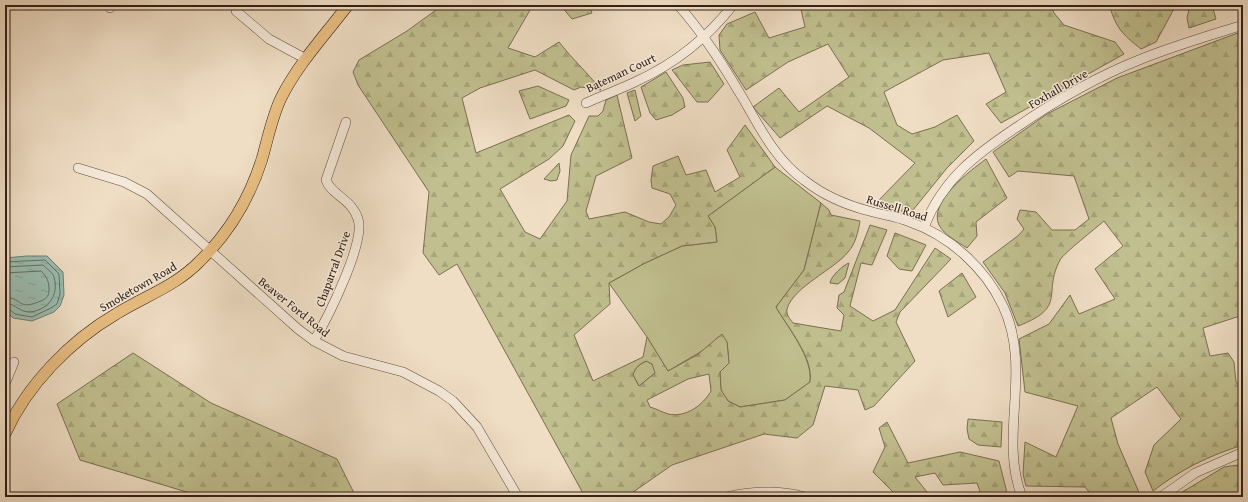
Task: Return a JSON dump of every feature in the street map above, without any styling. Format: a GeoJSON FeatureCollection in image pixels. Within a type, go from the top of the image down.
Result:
{"type":"FeatureCollection","features":[{"type":"Feature","properties":{"kind":"main road","name":"Smoketown Road"},"geometry":{"type":"LineString","coordinates":[[5,434],[16,413],[33,387],[84,336],[117,313],[172,284],[185,275],[210,251],[230,226],[248,195],[261,160],[280,99],[306,60],[348,5]]}},
{"type":"Feature","properties":{"kind":"street","name":"Russell Road"},"geometry":{"type":"LineString","coordinates":[[678,5],[704,36],[766,139],[789,168],[814,188],[837,200],[857,208],[904,220],[924,227],[956,247],[969,258],[991,284],[1004,308],[1016,359],[1017,380],[1013,452],[1015,474],[1022,497]]}},
{"type":"Feature","properties":{"kind":"street","name":"Bateman Court"},"geometry":{"type":"LineString","coordinates":[[586,103],[655,72],[712,30],[733,5]]}},
{"type":"Feature","properties":{"kind":"street"},"geometry":{"type":"LineString","coordinates":[[236,12],[269,39],[306,60]]}},
{"type":"Feature","properties":{"kind":"street","name":"Foxhall Drive"},"geometry":{"type":"LineString","coordinates":[[924,227],[934,203],[943,189],[961,169],[988,147],[1047,107],[1139,60],[1193,40],[1243,25]]}},
{"type":"Feature","properties":{"kind":"street","name":"Chaparral Drive"},"geometry":{"type":"LineString","coordinates":[[314,341],[336,301],[359,234],[359,220],[354,209],[348,201],[331,189],[326,180],[346,122]]}},
{"type":"Feature","properties":{"kind":"street","name":"Beaver Ford Road"},"geometry":{"type":"LineString","coordinates":[[78,168],[124,182],[147,194],[298,329],[314,341],[358,362],[384,366],[414,377],[453,401],[480,432],[518,497]]}},
{"type":"Feature","properties":{"kind":"street"},"geometry":{"type":"LineString","coordinates":[[5,384],[14,362]]}},
{"type":"Feature","properties":{"kind":"street"},"geometry":{"type":"LineString","coordinates":[[1161,497],[1196,473],[1243,452]]}},
{"type":"Feature","properties":{"kind":"street"},"geometry":{"type":"LineString","coordinates":[[726,497],[766,492],[805,497]]}},
{"type":"Feature","properties":{"kind":"green space"},"geometry":{"type":"Polygon","coordinates":[[[443,5],[533,5],[508,48],[535,57],[559,42],[601,90],[581,87],[574,90],[535,70],[480,88],[462,98],[476,153],[569,115],[575,121],[563,146],[549,159],[500,189],[525,232],[540,239],[567,201],[571,155],[589,116],[598,116],[603,111],[606,100],[617,95],[632,158],[596,176],[586,211],[589,219],[625,212],[649,222],[661,224],[669,217],[676,205],[670,194],[652,188],[651,180],[653,166],[678,156],[686,175],[706,170],[715,192],[740,177],[727,150],[745,125],[775,167],[708,216],[715,227],[717,242],[682,246],[645,263],[609,283],[610,304],[574,335],[593,381],[643,357],[647,337],[668,371],[697,355],[722,334],[727,342],[729,363],[720,372],[721,390],[728,401],[740,407],[785,400],[810,382],[808,363],[804,353],[776,307],[804,270],[821,203],[829,210],[831,215],[860,221],[855,241],[851,249],[842,258],[797,293],[787,309],[788,317],[793,323],[841,331],[844,315],[837,308],[839,295],[844,292],[870,225],[887,230],[872,265],[861,263],[850,306],[873,321],[895,310],[935,248],[951,259],[900,312],[896,322],[915,361],[874,406],[865,410],[858,390],[825,386],[813,425],[797,438],[764,434],[672,465],[626,497],[585,497],[457,264],[439,275],[423,253],[429,192],[358,85],[353,72],[359,60],[407,31],[443,5]],[[646,361],[638,366],[633,375],[639,386],[655,373],[652,364],[646,361]],[[709,374],[688,379],[647,400],[650,407],[675,415],[693,409],[708,396],[711,391],[709,374]]]}},
{"type":"Feature","properties":{"kind":"green space"},"geometry":{"type":"Polygon","coordinates":[[[560,5],[589,5],[592,13],[572,19],[560,5]]]}},
{"type":"Feature","properties":{"kind":"green space"},"geometry":{"type":"Polygon","coordinates":[[[800,5],[862,5],[864,10],[881,5],[1051,5],[1054,13],[1064,25],[1115,42],[1124,54],[1001,123],[986,104],[1006,92],[989,53],[943,60],[884,92],[897,125],[912,134],[935,127],[957,115],[974,141],[947,168],[913,210],[904,212],[877,202],[915,163],[869,128],[827,106],[780,138],[753,107],[779,88],[799,112],[849,77],[828,44],[788,62],[746,90],[720,50],[719,35],[727,24],[755,12],[769,38],[805,27],[800,5]]]}},
{"type":"Feature","properties":{"kind":"green space"},"geometry":{"type":"Polygon","coordinates":[[[1109,5],[1176,5],[1156,42],[1141,49],[1120,30],[1109,5]]]}},
{"type":"Feature","properties":{"kind":"green space"},"geometry":{"type":"Polygon","coordinates":[[[1190,5],[1212,5],[1216,19],[1189,28],[1187,18],[1190,5]]]}},
{"type":"Feature","properties":{"kind":"green space"},"geometry":{"type":"Polygon","coordinates":[[[1243,31],[1243,315],[1203,328],[1210,356],[1228,353],[1234,362],[1236,382],[1243,387],[1243,445],[1219,453],[1196,464],[1174,476],[1153,491],[1145,472],[1154,445],[1181,419],[1157,387],[1111,418],[1118,444],[1141,497],[1093,497],[1085,487],[1026,486],[1023,474],[1025,442],[1056,457],[1078,406],[1025,392],[1019,339],[1049,324],[1070,295],[1079,314],[1115,299],[1095,269],[1123,246],[1104,221],[1060,260],[1055,272],[1049,306],[1033,319],[1018,326],[1005,293],[983,262],[1019,235],[1024,229],[1017,219],[1020,210],[1036,212],[1052,230],[1075,230],[1089,219],[1074,176],[1018,171],[1009,177],[993,152],[1047,114],[1117,78],[1243,31]]]}},
{"type":"Feature","properties":{"kind":"green space"},"geometry":{"type":"Polygon","coordinates":[[[710,62],[724,84],[708,102],[697,102],[672,70],[683,65],[710,62]]]}},
{"type":"Feature","properties":{"kind":"green space"},"geometry":{"type":"Polygon","coordinates":[[[666,72],[683,98],[685,107],[672,115],[656,120],[650,113],[641,87],[666,72]]]}},
{"type":"Feature","properties":{"kind":"green space"},"geometry":{"type":"Polygon","coordinates":[[[538,86],[569,100],[566,106],[530,119],[519,91],[538,86]]]}},
{"type":"Feature","properties":{"kind":"green space"},"geometry":{"type":"Polygon","coordinates":[[[635,90],[641,116],[635,121],[627,93],[635,90]]]}},
{"type":"Feature","properties":{"kind":"green space"},"geometry":{"type":"Polygon","coordinates":[[[986,159],[1007,198],[976,222],[977,236],[967,248],[941,229],[937,216],[939,207],[952,188],[970,171],[986,159]]]}},
{"type":"Feature","properties":{"kind":"green space"},"geometry":{"type":"Polygon","coordinates":[[[559,163],[560,171],[557,180],[551,181],[544,179],[559,163]]]}},
{"type":"Feature","properties":{"kind":"green space"},"geometry":{"type":"Polygon","coordinates":[[[775,167],[821,203],[804,270],[776,307],[804,353],[808,363],[810,382],[785,400],[740,407],[728,401],[721,390],[720,372],[729,363],[727,342],[718,337],[707,348],[668,371],[647,337],[609,283],[645,263],[682,246],[717,242],[715,227],[708,216],[775,167]]]}},
{"type":"Feature","properties":{"kind":"green space"},"geometry":{"type":"Polygon","coordinates":[[[895,233],[926,245],[912,271],[899,269],[887,256],[895,233]]]}},
{"type":"Feature","properties":{"kind":"green space"},"geometry":{"type":"Polygon","coordinates":[[[849,263],[845,278],[838,284],[830,283],[838,271],[849,263]]]}},
{"type":"Feature","properties":{"kind":"green space"},"geometry":{"type":"Polygon","coordinates":[[[962,273],[976,297],[948,317],[939,291],[962,273]]]}},
{"type":"Feature","properties":{"kind":"green space"},"geometry":{"type":"Polygon","coordinates":[[[133,353],[211,403],[337,459],[356,497],[195,497],[190,493],[80,460],[57,404],[133,353]]]}},
{"type":"Feature","properties":{"kind":"green space"},"geometry":{"type":"Polygon","coordinates":[[[647,361],[653,366],[655,373],[639,386],[633,375],[638,366],[647,361]]]}},
{"type":"Feature","properties":{"kind":"green space"},"geometry":{"type":"Polygon","coordinates":[[[968,419],[1002,422],[1001,447],[978,445],[969,439],[967,429],[968,419]]]}},
{"type":"Feature","properties":{"kind":"green space"},"geometry":{"type":"Polygon","coordinates":[[[887,422],[908,463],[960,452],[999,461],[1008,497],[982,497],[977,483],[943,485],[935,473],[915,477],[931,497],[901,497],[896,495],[873,472],[885,447],[879,428],[887,422]]]}},
{"type":"Feature","properties":{"kind":"green space"},"geometry":{"type":"Polygon","coordinates":[[[1238,465],[1243,467],[1243,497],[1174,497],[1224,467],[1238,465]]]}},
{"type":"Feature","properties":{"kind":"water"},"geometry":{"type":"Polygon","coordinates":[[[47,256],[63,272],[64,295],[60,306],[54,312],[32,321],[13,318],[5,310],[5,258],[47,256]]]}}]}
